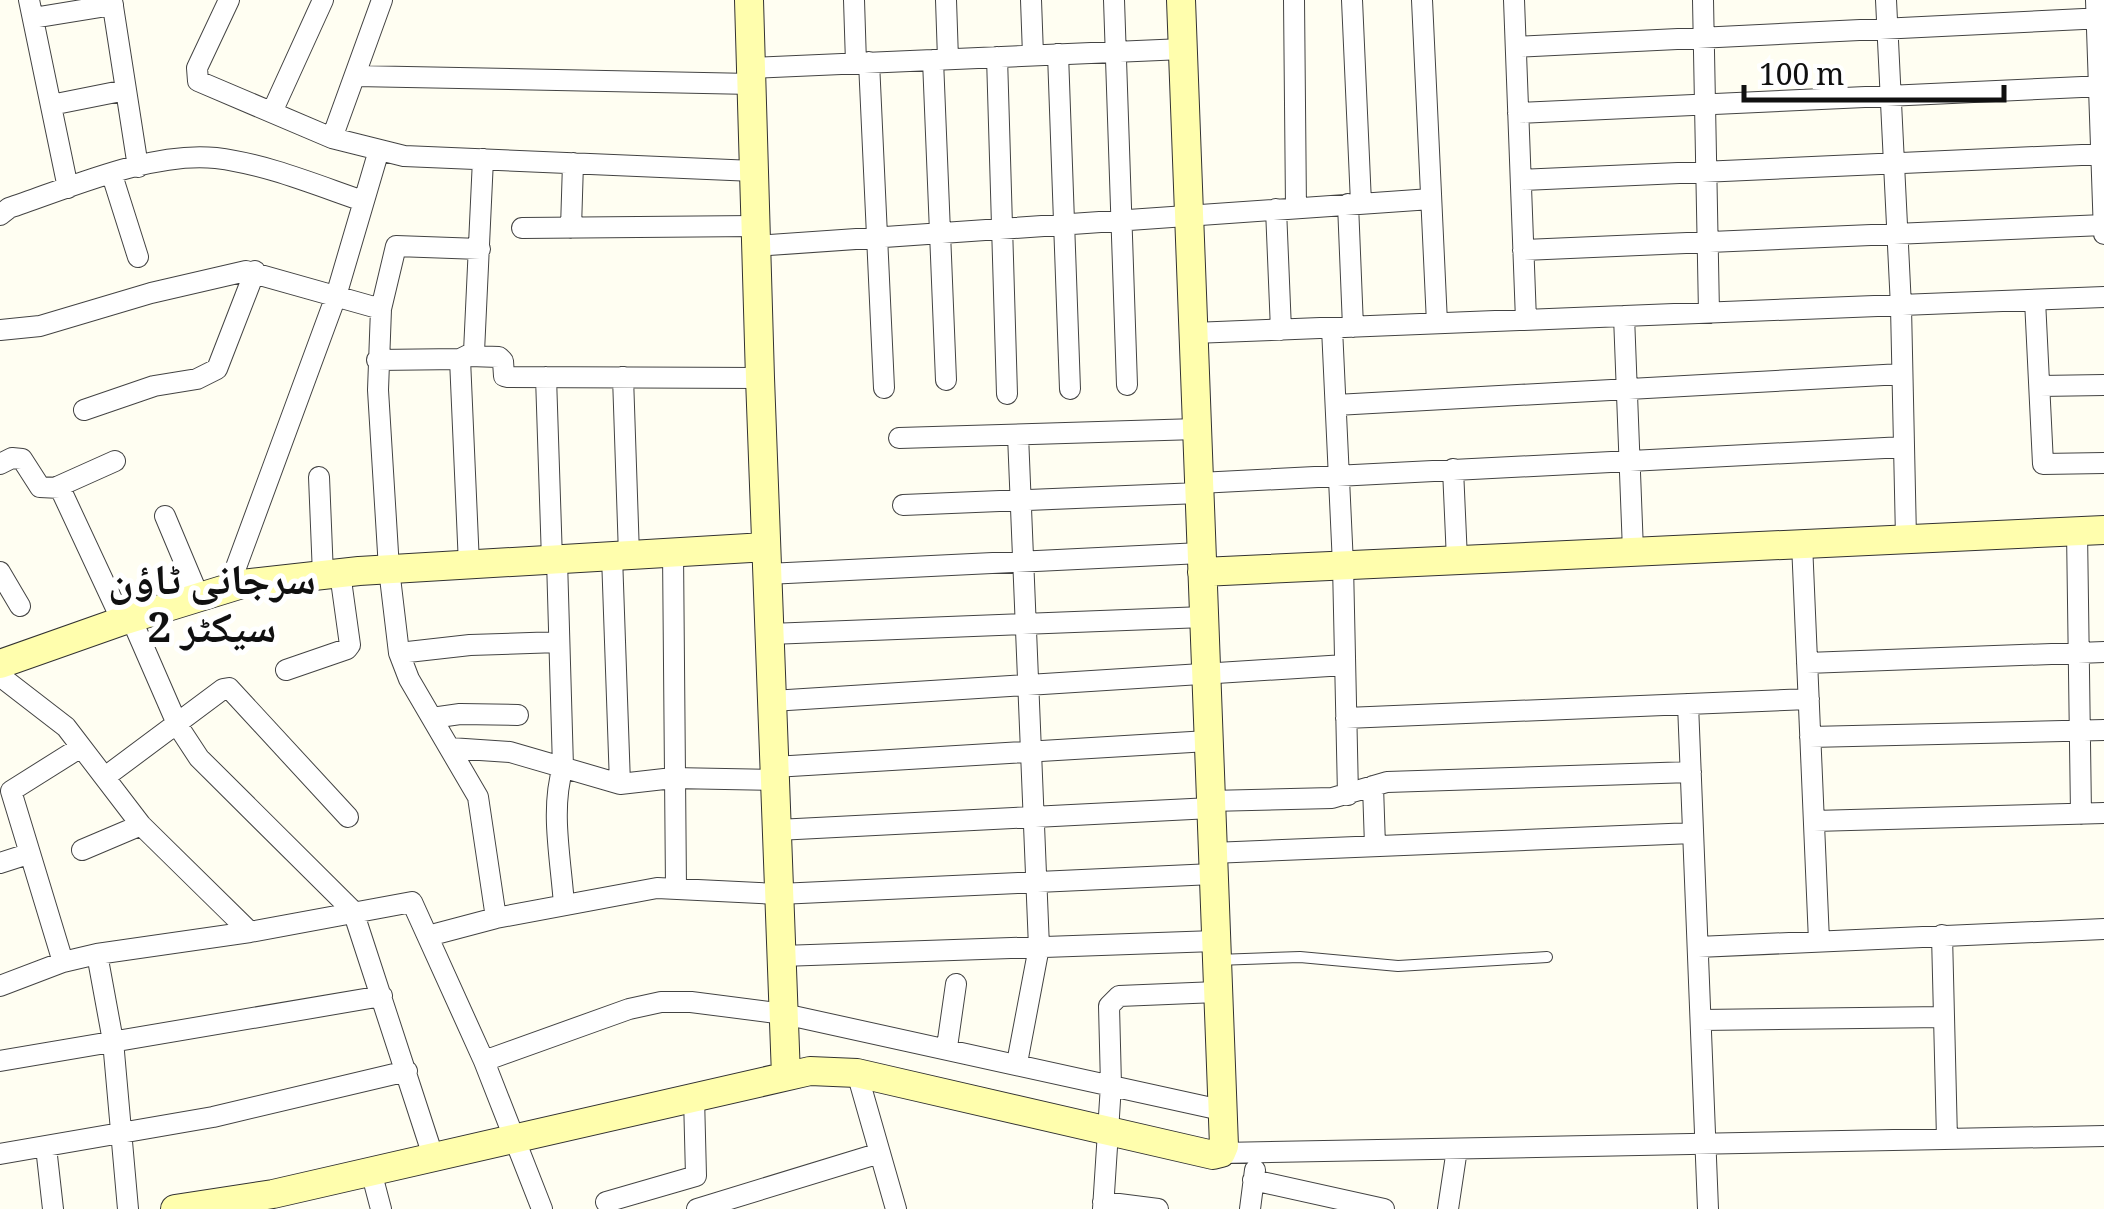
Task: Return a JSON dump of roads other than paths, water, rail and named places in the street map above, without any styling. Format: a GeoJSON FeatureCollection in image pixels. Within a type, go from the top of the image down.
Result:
{"type":"FeatureCollection","features":[{"type":"Feature","properties":{"kind":"street"},"geometry":{"type":"LineString","coordinates":[[229,0],[196,75],[198,81],[332,138],[404,156],[754,170]]}},
{"type":"Feature","properties":{"kind":"street"},"geometry":{"type":"LineString","coordinates":[[272,112],[323,0]]}},
{"type":"Feature","properties":{"kind":"street"},"geometry":{"type":"LineString","coordinates":[[332,138],[382,0]]}},
{"type":"Feature","properties":{"kind":"street"},"geometry":{"type":"LineString","coordinates":[[750,0],[786,1076]]}},
{"type":"Feature","properties":{"kind":"street"},"geometry":{"type":"LineString","coordinates":[[854,0],[877,237],[884,388]]}},
{"type":"Feature","properties":{"kind":"street"},"geometry":{"type":"LineString","coordinates":[[946,0],[941,59],[940,232],[946,380]]}},
{"type":"Feature","properties":{"kind":"street"},"geometry":{"type":"LineString","coordinates":[[1031,0],[1033,55]]}},
{"type":"Feature","properties":{"kind":"street"},"geometry":{"type":"LineString","coordinates":[[1114,0],[1128,385]]}},
{"type":"Feature","properties":{"kind":"street"},"geometry":{"type":"LineString","coordinates":[[1182,0],[1221,1153]]}},
{"type":"Feature","properties":{"kind":"street"},"geometry":{"type":"LineString","coordinates":[[1281,330],[1294,0]]}},
{"type":"Feature","properties":{"kind":"street"},"geometry":{"type":"LineString","coordinates":[[1348,795],[1336,405],[1354,204],[1352,0]]}},
{"type":"Feature","properties":{"kind":"street"},"geometry":{"type":"LineString","coordinates":[[1422,0],[1437,323]]}},
{"type":"Feature","properties":{"kind":"street"},"geometry":{"type":"LineString","coordinates":[[1514,0],[1526,320]]}},
{"type":"Feature","properties":{"kind":"street"},"geometry":{"type":"LineString","coordinates":[[1703,0],[1709,313]]}},
{"type":"Feature","properties":{"kind":"street"},"geometry":{"type":"LineString","coordinates":[[1886,0],[1906,538]]}},
{"type":"Feature","properties":{"kind":"street"},"geometry":{"type":"LineString","coordinates":[[68,188],[31,9],[113,2],[138,167]]}},
{"type":"Feature","properties":{"kind":"street"},"geometry":{"type":"LineString","coordinates":[[1516,47],[1888,28],[2099,12],[2104,234]]}},
{"type":"Feature","properties":{"kind":"street"},"geometry":{"type":"LineString","coordinates":[[356,76],[751,76],[862,63],[1183,48]]}},
{"type":"Feature","properties":{"kind":"street"},"geometry":{"type":"LineString","coordinates":[[1058,54],[1070,388]]}},
{"type":"Feature","properties":{"kind":"street"},"geometry":{"type":"LineString","coordinates":[[997,57],[1007,394]]}},
{"type":"Feature","properties":{"kind":"street"},"geometry":{"type":"LineString","coordinates":[[1518,113],[2101,86]]}},
{"type":"Feature","properties":{"kind":"street"},"geometry":{"type":"LineString","coordinates":[[51,105],[126,90]]}},
{"type":"Feature","properties":{"kind":"street"},"geometry":{"type":"LineString","coordinates":[[228,588],[336,296],[379,150]]}},
{"type":"Feature","properties":{"kind":"street"},"geometry":{"type":"LineString","coordinates":[[1521,180],[2103,154]]}},
{"type":"Feature","properties":{"kind":"street"},"geometry":{"type":"LineString","coordinates":[[0,215],[9,208],[138,167],[212,158],[242,162],[363,201]]}},
{"type":"Feature","properties":{"kind":"street"},"geometry":{"type":"LineString","coordinates":[[470,564],[465,357],[476,345],[483,159]]}},
{"type":"Feature","properties":{"kind":"street"},"geometry":{"type":"LineString","coordinates":[[571,228],[573,163]]}},
{"type":"Feature","properties":{"kind":"street"},"geometry":{"type":"LineString","coordinates":[[112,175],[138,257]]}},
{"type":"Feature","properties":{"kind":"street"},"geometry":{"type":"LineString","coordinates":[[522,228],[877,237],[1431,200]]}},
{"type":"Feature","properties":{"kind":"street"},"geometry":{"type":"LineString","coordinates":[[1524,250],[2104,225]]}},
{"type":"Feature","properties":{"kind":"street"},"geometry":{"type":"LineString","coordinates":[[480,250],[396,246],[381,309],[377,360],[388,570],[400,653],[409,679],[481,808],[496,918]]}},
{"type":"Feature","properties":{"kind":"street"},"geometry":{"type":"LineString","coordinates":[[0,330],[28,328],[230,272],[255,271],[381,309]]}},
{"type":"Feature","properties":{"kind":"street"},"geometry":{"type":"LineString","coordinates":[[84,410],[154,386],[197,379],[217,369],[255,271]]}},
{"type":"Feature","properties":{"kind":"street"},"geometry":{"type":"LineString","coordinates":[[1194,333],[2104,297]]}},
{"type":"Feature","properties":{"kind":"street"},"geometry":{"type":"LineString","coordinates":[[2036,300],[2044,464],[2104,463]]}},
{"type":"Feature","properties":{"kind":"street"},"geometry":{"type":"LineString","coordinates":[[1624,316],[1633,551]]}},
{"type":"Feature","properties":{"kind":"street"},"geometry":{"type":"LineString","coordinates":[[377,360],[499,358],[503,361],[504,376],[760,378]]}},
{"type":"Feature","properties":{"kind":"street"},"geometry":{"type":"LineString","coordinates":[[1336,405],[1902,374]]}},
{"type":"Feature","properties":{"kind":"street"},"geometry":{"type":"LineString","coordinates":[[620,784],[623,376]]}},
{"type":"Feature","properties":{"kind":"street"},"geometry":{"type":"LineString","coordinates":[[546,377],[559,642],[562,767],[557,789],[564,904]]}},
{"type":"Feature","properties":{"kind":"street"},"geometry":{"type":"LineString","coordinates":[[2040,386],[2104,385]]}},
{"type":"Feature","properties":{"kind":"street"},"geometry":{"type":"LineString","coordinates":[[900,438],[1197,430]]}},
{"type":"Feature","properties":{"kind":"street"},"geometry":{"type":"LineString","coordinates":[[1017,1063],[1039,947],[1018,435]]}},
{"type":"Feature","properties":{"kind":"street"},"geometry":{"type":"LineString","coordinates":[[902,505],[1199,488],[1339,474],[1904,448]]}},
{"type":"Feature","properties":{"kind":"street"},"geometry":{"type":"LineString","coordinates":[[0,464],[12,458],[22,459],[40,487],[47,490],[115,462]]}},
{"type":"Feature","properties":{"kind":"street"},"geometry":{"type":"LineString","coordinates":[[1453,469],[1457,560]]}},
{"type":"Feature","properties":{"kind":"street"},"geometry":{"type":"LineString","coordinates":[[286,670],[350,645],[332,574],[319,476]]}},
{"type":"Feature","properties":{"kind":"street"},"geometry":{"type":"LineString","coordinates":[[58,487],[178,726],[200,758],[353,911],[433,1156]]}},
{"type":"Feature","properties":{"kind":"street"},"geometry":{"type":"LineString","coordinates":[[165,516],[199,597]]}},
{"type":"Feature","properties":{"kind":"street"},"geometry":{"type":"LineString","coordinates":[[0,664],[228,588],[332,574],[470,564],[673,552],[767,561],[1343,565],[2090,531],[2078,653],[2081,814]]}},
{"type":"Feature","properties":{"kind":"street"},"geometry":{"type":"LineString","coordinates":[[1802,543],[1819,940]]}},
{"type":"Feature","properties":{"kind":"street"},"geometry":{"type":"LineString","coordinates":[[673,552],[676,887]]}},
{"type":"Feature","properties":{"kind":"street"},"geometry":{"type":"LineString","coordinates":[[0,572],[20,606]]}},
{"type":"Feature","properties":{"kind":"street"},"geometry":{"type":"LineString","coordinates":[[770,634],[1204,617]]}},
{"type":"Feature","properties":{"kind":"street"},"geometry":{"type":"LineString","coordinates":[[400,653],[470,645],[559,642]]}},
{"type":"Feature","properties":{"kind":"street"},"geometry":{"type":"LineString","coordinates":[[1807,663],[2104,652]]}},
{"type":"Feature","properties":{"kind":"street"},"geometry":{"type":"LineString","coordinates":[[772,701],[1345,665]]}},
{"type":"Feature","properties":{"kind":"street"},"geometry":{"type":"LineString","coordinates":[[0,676],[66,727],[141,825],[250,932]]}},
{"type":"Feature","properties":{"kind":"street"},"geometry":{"type":"LineString","coordinates":[[104,777],[223,689],[233,690],[348,818]]}},
{"type":"Feature","properties":{"kind":"street"},"geometry":{"type":"LineString","coordinates":[[1346,718],[1809,699]]}},
{"type":"Feature","properties":{"kind":"street"},"geometry":{"type":"LineString","coordinates":[[1688,704],[1708,1209]]}},
{"type":"Feature","properties":{"kind":"street"},"geometry":{"type":"LineString","coordinates":[[432,718],[518,714]]}},
{"type":"Feature","properties":{"kind":"street"},"geometry":{"type":"LineString","coordinates":[[1810,738],[2104,730]]}},
{"type":"Feature","properties":{"kind":"street"},"geometry":{"type":"LineString","coordinates":[[450,748],[510,752],[620,784],[1030,751],[1208,741]]}},
{"type":"Feature","properties":{"kind":"street"},"geometry":{"type":"LineString","coordinates":[[63,962],[10,791],[81,748]]}},
{"type":"Feature","properties":{"kind":"street"},"geometry":{"type":"LineString","coordinates":[[777,830],[1348,795],[1387,782],[1691,772]]}},
{"type":"Feature","properties":{"kind":"street"},"geometry":{"type":"LineString","coordinates":[[1373,786],[1374,846]]}},
{"type":"Feature","properties":{"kind":"street"},"geometry":{"type":"LineString","coordinates":[[1814,821],[2104,813]]}},
{"type":"Feature","properties":{"kind":"street"},"geometry":{"type":"LineString","coordinates":[[82,850],[141,825]]}},
{"type":"Feature","properties":{"kind":"street"},"geometry":{"type":"LineString","coordinates":[[428,936],[564,904],[676,887],[780,894],[1036,882],[1374,846],[1693,833]]}},
{"type":"Feature","properties":{"kind":"street"},"geometry":{"type":"LineString","coordinates":[[0,863],[28,854]]}},
{"type":"Feature","properties":{"kind":"street"},"geometry":{"type":"LineString","coordinates":[[0,986],[63,962],[97,954],[250,932],[412,902],[484,1061],[542,1209]]}},
{"type":"Feature","properties":{"kind":"street"},"geometry":{"type":"LineString","coordinates":[[1698,946],[2104,929],[2104,946]]}},
{"type":"Feature","properties":{"kind":"street"},"geometry":{"type":"LineString","coordinates":[[1942,935],[1946,1140]]}},
{"type":"Feature","properties":{"kind":"street"},"geometry":{"type":"LineString","coordinates":[[782,956],[1039,947],[1216,951]]}},
{"type":"Feature","properties":{"kind":"street"},"geometry":{"type":"LineString","coordinates":[[97,954],[113,1042],[128,1209]]}},
{"type":"Feature","properties":{"kind":"street"},"geometry":{"type":"LineString","coordinates":[[947,1047],[956,984]]}},
{"type":"Feature","properties":{"kind":"street"},"geometry":{"type":"LineString","coordinates":[[1158,1209],[1103,1205],[1111,1085],[1109,1006],[1119,996],[1217,992]]}},
{"type":"Feature","properties":{"kind":"street"},"geometry":{"type":"LineString","coordinates":[[0,1061],[382,996]]}},
{"type":"Feature","properties":{"kind":"street"},"geometry":{"type":"LineString","coordinates":[[484,1061],[582,1024],[660,1002],[691,1002],[784,1014],[947,1047],[1222,1110]]}},
{"type":"Feature","properties":{"kind":"street"},"geometry":{"type":"LineString","coordinates":[[1701,1020],[1944,1017]]}},
{"type":"Feature","properties":{"kind":"street"},"geometry":{"type":"LineString","coordinates":[[0,1154],[213,1117],[407,1070]]}},
{"type":"Feature","properties":{"kind":"street"},"geometry":{"type":"LineString","coordinates":[[175,1209],[275,1201],[371,1171],[810,1071],[856,1073],[1213,1155],[2104,1136]]}},
{"type":"Feature","properties":{"kind":"street"},"geometry":{"type":"LineString","coordinates":[[856,1073],[896,1209]]}},
{"type":"Feature","properties":{"kind":"street"},"geometry":{"type":"LineString","coordinates":[[606,1202],[696,1176],[694,1097]]}},
{"type":"Feature","properties":{"kind":"street"},"geometry":{"type":"LineString","coordinates":[[46,1147],[53,1209]]}},
{"type":"Feature","properties":{"kind":"street"},"geometry":{"type":"LineString","coordinates":[[1448,1209],[1457,1149]]}},
{"type":"Feature","properties":{"kind":"street"},"geometry":{"type":"LineString","coordinates":[[697,1209],[880,1153]]}},
{"type":"Feature","properties":{"kind":"street"},"geometry":{"type":"LineString","coordinates":[[1250,1209],[1258,1153]]}},
{"type":"Feature","properties":{"kind":"street"},"geometry":{"type":"LineString","coordinates":[[371,1171],[381,1209]]}},
{"type":"Feature","properties":{"kind":"street"},"geometry":{"type":"LineString","coordinates":[[1254,1180],[1384,1209]]}},
{"type":"Feature","properties":{"kind":"lane"},"geometry":{"type":"LineString","coordinates":[[1216,951],[1398,966],[1547,957]]}},
{"type":"Feature","properties":{"kind":"district","name":"سرجانی ٹاؤن سیکٹر 2"},"geometry":{"type":"Point","coordinates":[212,603]}}]}
